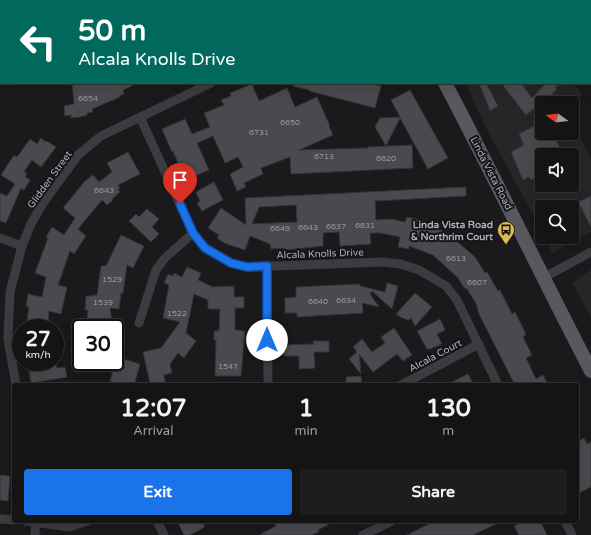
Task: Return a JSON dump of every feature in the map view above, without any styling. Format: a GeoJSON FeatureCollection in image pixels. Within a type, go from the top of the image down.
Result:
{"type":"FeatureCollection","features":[{"type":"Feature","properties":{"kind":"main road","name":"Linda Vista Road"},"geometry":{"type":"LineString","coordinates":[[446,84],[525,238],[543,278],[591,371]]}},
{"type":"Feature","properties":{"kind":"street","name":"Glidden Street"},"geometry":{"type":"LineString","coordinates":[[16,383],[8,339],[10,292],[22,246],[31,224],[43,203],[78,155],[102,136],[209,84]]}},
{"type":"Feature","properties":{"kind":"street","name":"Alcala Knolls Drive"},"geometry":{"type":"LineString","coordinates":[[140,117],[193,233],[205,248],[231,263],[247,267],[383,262],[401,264],[419,270],[446,286],[457,300],[497,383]]}},
{"type":"Feature","properties":{"kind":"street"},"geometry":{"type":"LineString","coordinates":[[139,323],[156,270],[165,258],[193,233]]}},
{"type":"Feature","properties":{"kind":"street"},"geometry":{"type":"LineString","coordinates":[[0,238],[22,246]]}},
{"type":"Feature","properties":{"kind":"street"},"geometry":{"type":"LineString","coordinates":[[543,278],[591,252]]}},
{"type":"Feature","properties":{"kind":"street"},"geometry":{"type":"LineString","coordinates":[[267,266],[268,383]]}},
{"type":"Feature","properties":{"kind":"street","name":"Alcala Court"},"geometry":{"type":"LineString","coordinates":[[405,383],[479,344]]}},
{"type":"Feature","properties":{"kind":"street"},"geometry":{"type":"LineString","coordinates":[[0,519],[12,520]]}},
{"type":"Feature","properties":{"kind":"street"},"geometry":{"type":"LineString","coordinates":[[35,535],[36,523]]}},
{"type":"Feature","properties":{"kind":"street"},"geometry":{"type":"LineString","coordinates":[[47,523],[69,527],[82,523]]}},
{"type":"Feature","properties":{"kind":"street"},"geometry":{"type":"LineString","coordinates":[[158,523],[164,535]]}},
{"type":"Feature","properties":{"kind":"street"},"geometry":{"type":"LineString","coordinates":[[363,535],[388,523]]}},
{"type":"Feature","properties":{"kind":"street"},"geometry":{"type":"LineString","coordinates":[[566,523],[572,535]]}},
{"type":"Feature","properties":{"kind":"shaded area"},"geometry":{"type":"Polygon","coordinates":[[[465,84],[573,84],[582,93],[579,97],[535,96],[535,140],[579,140],[579,133],[591,160],[591,232],[579,238],[579,200],[535,200],[535,218],[489,134],[465,84]]]}},
{"type":"Feature","properties":{"kind":"shaded area"},"geometry":{"type":"Polygon","coordinates":[[[548,244],[569,244],[552,253],[548,244]]]}},
{"type":"Feature","properties":{"kind":"shaded area"},"geometry":{"type":"Polygon","coordinates":[[[591,270],[591,317],[572,283],[591,270]]]}},
{"type":"Feature","properties":{"kind":"building"},"geometry":{"type":"Polygon","coordinates":[[[72,84],[136,84],[123,90],[124,94],[119,96],[120,97],[92,109],[93,112],[87,113],[87,115],[71,118],[71,115],[65,116],[64,106],[74,104],[72,84]]]}},
{"type":"Feature","properties":{"kind":"building"},"geometry":{"type":"Polygon","coordinates":[[[252,84],[259,101],[287,88],[295,107],[317,97],[333,135],[299,150],[412,145],[413,168],[291,174],[290,157],[261,168],[263,174],[244,183],[246,187],[237,191],[230,174],[243,167],[238,157],[225,163],[213,136],[197,143],[209,170],[185,180],[162,129],[185,119],[192,134],[210,127],[204,113],[224,105],[221,100],[231,96],[230,93],[252,84]]]}},
{"type":"Feature","properties":{"kind":"building"},"geometry":{"type":"Polygon","coordinates":[[[294,84],[372,84],[381,86],[375,108],[293,86],[294,84]]]}},
{"type":"Feature","properties":{"kind":"building"},"geometry":{"type":"Polygon","coordinates":[[[479,84],[487,84],[498,106],[490,111],[479,84]]]}},
{"type":"Feature","properties":{"kind":"building"},"geometry":{"type":"Polygon","coordinates":[[[502,84],[522,84],[532,98],[545,84],[559,84],[555,88],[557,89],[550,96],[535,96],[535,108],[526,115],[502,84]]]}},
{"type":"Feature","properties":{"kind":"building"},"geometry":{"type":"Polygon","coordinates":[[[410,90],[448,158],[428,169],[400,118],[386,146],[375,127],[380,118],[400,117],[391,100],[410,90]]]}},
{"type":"Feature","properties":{"kind":"building"},"geometry":{"type":"Polygon","coordinates":[[[535,126],[535,140],[556,140],[560,148],[535,148],[535,178],[531,180],[529,177],[523,180],[511,152],[524,145],[519,134],[535,126]]]}},
{"type":"Feature","properties":{"kind":"building"},"geometry":{"type":"Polygon","coordinates":[[[41,138],[56,147],[41,167],[32,160],[24,172],[27,173],[25,177],[30,180],[24,190],[21,188],[6,223],[0,221],[0,193],[7,196],[15,184],[1,175],[14,155],[17,157],[30,139],[37,144],[41,138]]]}},
{"type":"Feature","properties":{"kind":"building"},"geometry":{"type":"Polygon","coordinates":[[[128,152],[140,174],[118,185],[120,192],[112,199],[113,200],[107,205],[102,200],[78,229],[86,236],[74,254],[70,251],[58,285],[67,287],[61,314],[49,311],[49,319],[27,319],[29,307],[26,306],[28,294],[42,297],[46,277],[35,273],[48,238],[46,237],[52,227],[64,235],[75,218],[63,208],[85,181],[93,175],[99,182],[112,172],[107,163],[128,152]]]}},
{"type":"Feature","properties":{"kind":"building"},"geometry":{"type":"Polygon","coordinates":[[[214,182],[223,200],[202,211],[197,203],[200,201],[196,192],[214,182]]]}},
{"type":"Feature","properties":{"kind":"building"},"geometry":{"type":"Polygon","coordinates":[[[466,187],[466,196],[375,201],[376,220],[391,219],[405,222],[407,217],[416,219],[447,233],[475,257],[485,273],[487,272],[498,291],[500,290],[512,314],[515,312],[526,334],[523,337],[532,355],[526,358],[536,379],[543,375],[547,383],[514,383],[479,314],[476,303],[466,288],[465,289],[458,278],[433,255],[409,246],[409,249],[398,247],[400,237],[380,233],[370,233],[371,244],[340,246],[339,232],[323,233],[323,246],[284,250],[284,248],[271,249],[270,244],[250,236],[245,250],[224,243],[217,238],[219,235],[208,228],[221,208],[246,225],[245,198],[466,187]],[[296,205],[259,207],[252,224],[297,222],[296,205]]]}},
{"type":"Feature","properties":{"kind":"building"},"geometry":{"type":"Polygon","coordinates":[[[591,196],[591,227],[579,204],[579,202],[591,196]]]}},
{"type":"Feature","properties":{"kind":"building"},"geometry":{"type":"Polygon","coordinates":[[[147,209],[159,219],[152,227],[159,234],[151,242],[129,221],[136,214],[139,217],[147,209]]]}},
{"type":"Feature","properties":{"kind":"building"},"geometry":{"type":"Polygon","coordinates":[[[121,235],[144,246],[133,268],[127,265],[119,309],[110,308],[112,319],[87,319],[88,310],[85,310],[86,296],[97,295],[101,266],[106,266],[121,235]]]}},
{"type":"Feature","properties":{"kind":"building"},"geometry":{"type":"Polygon","coordinates":[[[187,267],[201,273],[198,280],[213,287],[234,286],[234,297],[244,297],[244,308],[235,308],[235,330],[245,331],[241,376],[215,376],[216,340],[214,340],[214,331],[219,331],[220,309],[208,309],[208,300],[194,294],[186,333],[196,341],[184,358],[178,353],[170,364],[172,373],[164,375],[165,382],[150,383],[143,352],[161,348],[180,322],[163,318],[169,285],[164,283],[168,274],[173,276],[174,273],[182,277],[187,267]]]}},
{"type":"Feature","properties":{"kind":"building"},"geometry":{"type":"Polygon","coordinates":[[[387,283],[398,286],[392,309],[372,291],[370,294],[379,307],[362,303],[363,313],[297,317],[297,313],[285,313],[285,298],[296,297],[296,287],[360,284],[360,286],[385,292],[387,283]]]}},
{"type":"Feature","properties":{"kind":"building"},"geometry":{"type":"Polygon","coordinates":[[[415,293],[432,307],[415,326],[411,318],[409,320],[396,314],[415,293]]]}},
{"type":"Feature","properties":{"kind":"building"},"geometry":{"type":"Polygon","coordinates":[[[440,319],[445,330],[437,334],[442,344],[427,349],[417,331],[440,319]]]}},
{"type":"Feature","properties":{"kind":"building"},"geometry":{"type":"Polygon","coordinates":[[[394,328],[412,355],[403,361],[397,354],[373,372],[359,354],[361,374],[349,359],[357,352],[353,347],[362,339],[372,352],[385,343],[381,337],[394,328]]]}},
{"type":"Feature","properties":{"kind":"building"},"geometry":{"type":"Polygon","coordinates":[[[313,341],[329,341],[329,352],[314,352],[315,368],[299,369],[299,356],[284,356],[284,345],[314,344],[313,341]]]}},
{"type":"Feature","properties":{"kind":"building"},"geometry":{"type":"Polygon","coordinates":[[[124,359],[140,364],[135,383],[116,383],[110,381],[113,371],[124,371],[124,359]]]}},
{"type":"Feature","properties":{"kind":"building"},"geometry":{"type":"Polygon","coordinates":[[[65,367],[67,377],[31,383],[29,372],[64,371],[65,367]]]}},
{"type":"Feature","properties":{"kind":"building"},"geometry":{"type":"Polygon","coordinates":[[[468,374],[473,383],[450,383],[468,374]]]}},
{"type":"Feature","properties":{"kind":"building"},"geometry":{"type":"Polygon","coordinates":[[[361,376],[362,383],[346,383],[346,377],[361,376]]]}},
{"type":"Feature","properties":{"kind":"building"},"geometry":{"type":"Polygon","coordinates":[[[584,438],[587,444],[591,442],[591,487],[579,493],[579,441],[584,438]]]}},
{"type":"Feature","properties":{"kind":"building"},"geometry":{"type":"Polygon","coordinates":[[[0,475],[10,476],[8,501],[0,500],[0,475]]]}},
{"type":"Feature","properties":{"kind":"building"},"geometry":{"type":"Polygon","coordinates":[[[178,523],[203,523],[205,527],[190,535],[184,535],[178,523]]]}},
{"type":"Feature","properties":{"kind":"building"},"geometry":{"type":"Polygon","coordinates":[[[275,523],[331,523],[312,535],[259,535],[276,526],[275,523]]]}},
{"type":"Feature","properties":{"kind":"building"},"geometry":{"type":"Polygon","coordinates":[[[431,523],[498,523],[473,535],[407,535],[431,523]]]}},
{"type":"Feature","properties":{"kind":"building"},"geometry":{"type":"Polygon","coordinates":[[[521,523],[541,523],[547,535],[519,535],[514,526],[521,523]]]}},
{"type":"Feature","properties":{"kind":"place","name":"Linda Vista Road & Northrim Court"},"geometry":{"type":"Point","coordinates":[506,245]}},
{"type":"Feature","properties":{"kind":"route"},"geometry":{"type":"LineString","coordinates":[[180,204],[193,233],[205,248],[231,263],[247,267],[267,266],[267,340]]}}]}
